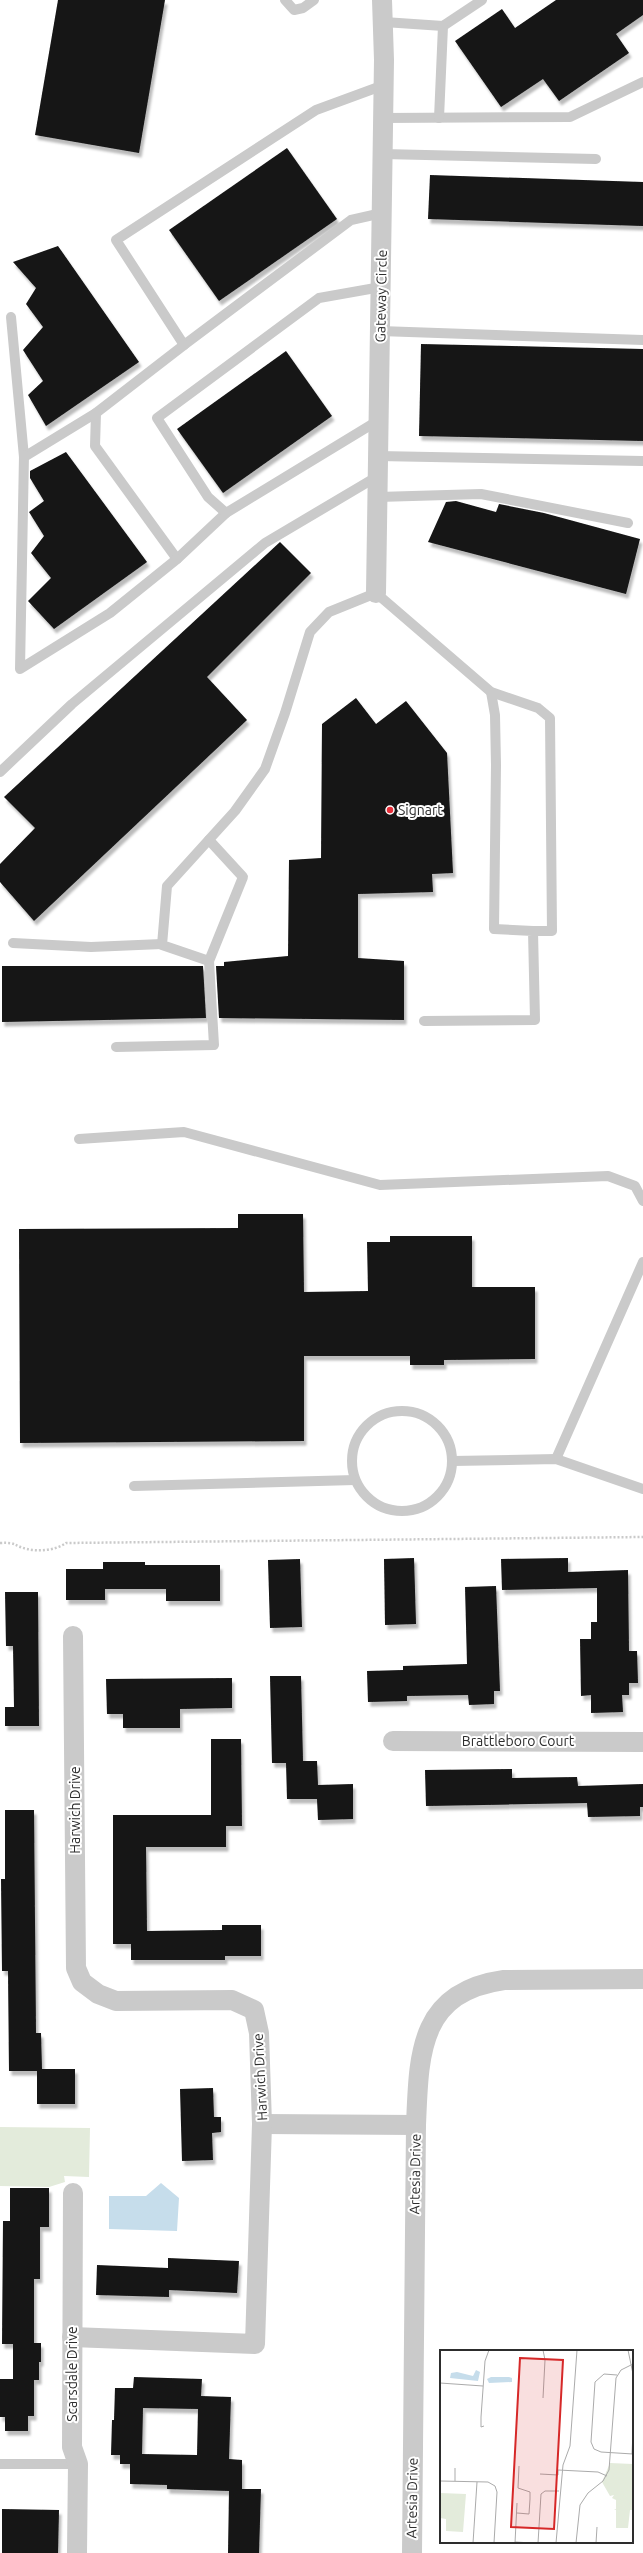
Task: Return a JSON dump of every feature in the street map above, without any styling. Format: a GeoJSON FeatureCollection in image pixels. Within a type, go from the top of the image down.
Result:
{"type":"FeatureCollection","features":[{"type":"Feature","properties":{"kind":"street","name":"Gateway Circle"},"geometry":{"type":"LineString","coordinates":[[376,593],[384,85],[384,22],[382,0]]}},
{"type":"Feature","properties":{"kind":"street","name":"Harwich Drive"},"geometry":{"type":"LineString","coordinates":[[72,2337],[255,2344],[262,2124],[259,2033],[254,2010],[232,2000],[116,2001],[98,1994],[82,1982],[76,1968],[73,1636]]}},
{"type":"Feature","properties":{"kind":"street","name":"Brattleboro Court"},"geometry":{"type":"LineString","coordinates":[[393,1741],[643,1742]]}},
{"type":"Feature","properties":{"kind":"street","name":"Artesia Drive"},"geometry":{"type":"LineString","coordinates":[[412,2553],[416,2125],[418,2065],[423,2042],[433,2020],[447,2004],[465,1991],[485,1983],[504,1980],[643,1979]]}},
{"type":"Feature","properties":{"kind":"street"},"geometry":{"type":"LineString","coordinates":[[262,2124],[416,2125]]}},
{"type":"Feature","properties":{"kind":"street","name":"Scarsdale Drive"},"geometry":{"type":"LineString","coordinates":[[73,2193],[72,2448],[78,2464],[77,2553]]}},
{"type":"Feature","properties":{"kind":"lane"},"geometry":{"type":"LineString","coordinates":[[285,0],[294,10],[303,8],[314,0]]}},
{"type":"Feature","properties":{"kind":"lane"},"geometry":{"type":"LineString","coordinates":[[384,22],[443,26],[482,0]]}},
{"type":"Feature","properties":{"kind":"lane"},"geometry":{"type":"LineString","coordinates":[[439,118],[443,26]]}},
{"type":"Feature","properties":{"kind":"lane"},"geometry":{"type":"LineString","coordinates":[[383,118],[570,117],[643,82]]}},
{"type":"Feature","properties":{"kind":"lane"},"geometry":{"type":"LineString","coordinates":[[184,345],[116,240],[316,110],[384,85]]}},
{"type":"Feature","properties":{"kind":"lane"},"geometry":{"type":"LineString","coordinates":[[382,154],[596,159]]}},
{"type":"Feature","properties":{"kind":"lane"},"geometry":{"type":"LineString","coordinates":[[24,455],[96,413],[351,220],[382,213]]}},
{"type":"Feature","properties":{"kind":"lane"},"geometry":{"type":"LineString","coordinates":[[226,513],[208,497],[158,418],[319,298],[381,287]]}},
{"type":"Feature","properties":{"kind":"lane"},"geometry":{"type":"LineString","coordinates":[[11,317],[24,455],[20,669],[110,612],[177,559],[226,513],[379,420]]}},
{"type":"Feature","properties":{"kind":"lane"},"geometry":{"type":"LineString","coordinates":[[380,331],[643,340]]}},
{"type":"Feature","properties":{"kind":"lane"},"geometry":{"type":"LineString","coordinates":[[96,413],[95,446],[177,559]]}},
{"type":"Feature","properties":{"kind":"lane"},"geometry":{"type":"LineString","coordinates":[[378,456],[643,461]]}},
{"type":"Feature","properties":{"kind":"lane"},"geometry":{"type":"LineString","coordinates":[[0,772],[72,704],[265,543],[378,476]]}},
{"type":"Feature","properties":{"kind":"lane"},"geometry":{"type":"LineString","coordinates":[[378,497],[481,494],[628,523]]}},
{"type":"Feature","properties":{"kind":"lane"},"geometry":{"type":"LineString","coordinates":[[162,944],[167,886],[235,811],[265,769],[285,713],[310,632],[330,612],[376,593],[490,692],[538,708],[550,718],[552,931],[494,929],[496,765],[495,715],[490,692]]}},
{"type":"Feature","properties":{"kind":"lane"},"geometry":{"type":"LineString","coordinates":[[116,1047],[214,1045],[209,961],[243,878],[209,840]]}},
{"type":"Feature","properties":{"kind":"lane"},"geometry":{"type":"LineString","coordinates":[[424,1021],[535,1020],[533,931]]}},
{"type":"Feature","properties":{"kind":"lane"},"geometry":{"type":"LineString","coordinates":[[13,943],[91,947],[162,944],[209,961]]}},
{"type":"Feature","properties":{"kind":"lane"},"geometry":{"type":"LineString","coordinates":[[79,1139],[184,1132],[380,1185],[608,1176],[635,1186],[643,1201]]}},
{"type":"Feature","properties":{"kind":"lane"},"geometry":{"type":"LineString","coordinates":[[556,1459],[643,1262]]}},
{"type":"Feature","properties":{"kind":"lane"},"geometry":{"type":"LineString","coordinates":[[401,1410],[417,1412],[432,1420],[440,1427],[451,1445],[453,1462],[450,1478],[441,1494],[428,1505],[412,1511],[394,1511],[378,1505],[364,1495],[355,1480],[351,1464],[353,1448],[360,1433],[371,1421],[385,1413],[401,1410]]}},
{"type":"Feature","properties":{"kind":"lane"},"geometry":{"type":"LineString","coordinates":[[453,1462],[556,1459],[643,1488]]}},
{"type":"Feature","properties":{"kind":"lane"},"geometry":{"type":"LineString","coordinates":[[134,1486],[355,1480]]}},
{"type":"Feature","properties":{"kind":"lane"},"geometry":{"type":"LineString","coordinates":[[0,2464],[78,2464]]}},
{"type":"Feature","properties":{"kind":"path"},"geometry":{"type":"LineString","coordinates":[[0,1543],[14,1542],[27,1549],[57,1550],[66,1543],[643,1537]]}},
{"type":"Feature","properties":{"kind":"green space"},"geometry":{"type":"Polygon","coordinates":[[[0,2127],[90,2128],[89,2177],[64,2176],[65,2182],[49,2187],[0,2186],[0,2127]]]}},
{"type":"Feature","properties":{"kind":"water"},"geometry":{"type":"Polygon","coordinates":[[[161,2183],[179,2198],[177,2231],[109,2229],[109,2196],[146,2196],[161,2183]]]}},
{"type":"Feature","properties":{"kind":"building"},"geometry":{"type":"Polygon","coordinates":[[[58,0],[165,0],[139,153],[35,135],[58,0]]]}},
{"type":"Feature","properties":{"kind":"building"},"geometry":{"type":"Polygon","coordinates":[[[556,0],[643,0],[643,15],[616,34],[629,53],[559,101],[543,79],[501,107],[455,41],[502,9],[515,28],[556,0]]]}},
{"type":"Feature","properties":{"kind":"building"},"geometry":{"type":"Polygon","coordinates":[[[287,148],[337,219],[219,301],[169,230],[287,148]]]}},
{"type":"Feature","properties":{"kind":"building"},"geometry":{"type":"Polygon","coordinates":[[[430,175],[643,182],[643,226],[428,219],[430,175]]]}},
{"type":"Feature","properties":{"kind":"building"},"geometry":{"type":"Polygon","coordinates":[[[58,246],[139,362],[46,426],[28,395],[43,381],[23,350],[43,327],[26,304],[36,288],[13,262],[58,246]]]}},
{"type":"Feature","properties":{"kind":"building"},"geometry":{"type":"Polygon","coordinates":[[[421,344],[643,349],[643,441],[419,436],[421,344]]]}},
{"type":"Feature","properties":{"kind":"building"},"geometry":{"type":"Polygon","coordinates":[[[286,351],[332,416],[223,493],[177,429],[286,351]]]}},
{"type":"Feature","properties":{"kind":"building"},"geometry":{"type":"Polygon","coordinates":[[[66,452],[147,562],[54,629],[28,601],[51,578],[31,553],[44,536],[29,512],[44,501],[30,478],[30,471],[66,452]]]}},
{"type":"Feature","properties":{"kind":"building"},"geometry":{"type":"Polygon","coordinates":[[[456,501],[496,512],[499,504],[544,513],[640,539],[626,594],[428,542],[446,502],[456,501]]]}},
{"type":"Feature","properties":{"kind":"building"},"geometry":{"type":"Polygon","coordinates":[[[280,542],[311,573],[207,677],[247,720],[34,921],[0,882],[0,864],[35,828],[4,797],[280,542]]]}},
{"type":"Feature","properties":{"kind":"building"},"geometry":{"type":"Polygon","coordinates":[[[356,698],[376,724],[406,701],[447,753],[453,873],[432,874],[433,892],[358,894],[358,958],[404,961],[404,1020],[219,1018],[216,966],[224,966],[224,962],[288,956],[289,860],[321,858],[322,724],[356,698]]]}},
{"type":"Feature","properties":{"kind":"building"},"geometry":{"type":"Polygon","coordinates":[[[2,966],[203,966],[206,1018],[2,1022],[2,966]]]}},
{"type":"Feature","properties":{"kind":"building"},"geometry":{"type":"Polygon","coordinates":[[[238,1214],[303,1214],[304,1292],[368,1291],[367,1242],[390,1242],[390,1236],[472,1236],[472,1287],[535,1287],[535,1359],[444,1360],[444,1365],[410,1365],[410,1356],[304,1356],[304,1441],[20,1443],[19,1229],[238,1228],[238,1214]]]}},
{"type":"Feature","properties":{"kind":"building"},"geometry":{"type":"Polygon","coordinates":[[[414,1558],[416,1624],[385,1625],[384,1559],[414,1558]]]}},
{"type":"Feature","properties":{"kind":"building"},"geometry":{"type":"Polygon","coordinates":[[[568,1558],[568,1572],[628,1570],[629,1651],[637,1651],[638,1683],[629,1683],[629,1695],[622,1695],[623,1712],[591,1713],[591,1695],[581,1696],[580,1639],[591,1639],[591,1622],[597,1622],[597,1588],[502,1590],[501,1559],[568,1558]]]}},
{"type":"Feature","properties":{"kind":"building"},"geometry":{"type":"Polygon","coordinates":[[[300,1559],[302,1627],[270,1628],[268,1560],[300,1559]]]}},
{"type":"Feature","properties":{"kind":"building"},"geometry":{"type":"Polygon","coordinates":[[[103,1562],[145,1562],[145,1565],[220,1565],[220,1601],[166,1601],[166,1589],[105,1589],[105,1600],[66,1600],[66,1569],[103,1569],[103,1562]]]}},
{"type":"Feature","properties":{"kind":"building"},"geometry":{"type":"Polygon","coordinates":[[[496,1586],[500,1691],[494,1691],[494,1704],[469,1705],[468,1695],[407,1696],[407,1701],[368,1702],[367,1671],[403,1670],[403,1666],[467,1664],[465,1587],[496,1586]]]}},
{"type":"Feature","properties":{"kind":"building"},"geometry":{"type":"Polygon","coordinates":[[[5,1592],[38,1592],[39,1726],[5,1726],[5,1707],[14,1707],[13,1646],[6,1646],[5,1592]]]}},
{"type":"Feature","properties":{"kind":"building"},"geometry":{"type":"Polygon","coordinates":[[[270,1676],[301,1676],[303,1761],[317,1761],[318,1785],[353,1784],[353,1819],[318,1820],[317,1799],[287,1799],[286,1763],[272,1763],[270,1676]]]}},
{"type":"Feature","properties":{"kind":"building"},"geometry":{"type":"Polygon","coordinates":[[[232,1678],[232,1708],[180,1709],[180,1728],[123,1728],[123,1714],[107,1714],[106,1679],[232,1678]]]}},
{"type":"Feature","properties":{"kind":"building"},"geometry":{"type":"Polygon","coordinates":[[[211,1739],[241,1739],[242,1826],[226,1826],[226,1847],[146,1847],[147,1931],[222,1930],[222,1925],[261,1925],[261,1956],[225,1956],[225,1960],[131,1960],[131,1944],[113,1944],[113,1815],[211,1815],[211,1739]]]}},
{"type":"Feature","properties":{"kind":"building"},"geometry":{"type":"Polygon","coordinates":[[[512,1769],[512,1778],[577,1777],[578,1786],[643,1784],[643,1807],[640,1807],[640,1816],[588,1817],[587,1803],[426,1806],[425,1770],[512,1769]]]}},
{"type":"Feature","properties":{"kind":"building"},"geometry":{"type":"Polygon","coordinates":[[[5,1810],[34,1810],[36,2033],[41,2033],[42,2069],[75,2069],[75,2104],[37,2104],[37,2071],[9,2071],[8,1971],[2,1971],[1,1879],[5,1879],[5,1810]]]}},
{"type":"Feature","properties":{"kind":"building"},"geometry":{"type":"Polygon","coordinates":[[[213,2088],[214,2117],[221,2117],[221,2132],[212,2133],[213,2160],[182,2161],[180,2089],[213,2088]]]}},
{"type":"Feature","properties":{"kind":"building"},"geometry":{"type":"Polygon","coordinates":[[[10,2188],[49,2188],[49,2227],[40,2227],[40,2279],[34,2279],[34,2343],[41,2343],[41,2362],[39,2362],[39,2380],[34,2380],[34,2416],[28,2416],[28,2431],[5,2431],[5,2417],[0,2417],[0,2379],[13,2379],[13,2344],[2,2344],[3,2221],[10,2221],[10,2188]]]}},
{"type":"Feature","properties":{"kind":"building"},"geometry":{"type":"Polygon","coordinates":[[[168,2258],[239,2261],[237,2293],[169,2290],[169,2297],[96,2295],[97,2265],[168,2268],[168,2258]]]}},
{"type":"Feature","properties":{"kind":"building"},"geometry":{"type":"Polygon","coordinates":[[[134,2377],[202,2379],[201,2396],[231,2397],[229,2459],[242,2460],[242,2489],[261,2489],[259,2553],[228,2553],[229,2491],[167,2489],[167,2485],[130,2484],[130,2464],[120,2464],[120,2455],[111,2455],[112,2420],[114,2420],[115,2388],[133,2388],[134,2377]],[[143,2408],[142,2454],[197,2455],[198,2409],[143,2408]]]}},
{"type":"Feature","properties":{"kind":"building"},"geometry":{"type":"Polygon","coordinates":[[[2,2509],[59,2510],[58,2553],[2,2553],[2,2509]]]}},
{"type":"Feature","properties":{"kind":"place","name":"Signart"},"geometry":{"type":"Point","coordinates":[390,810]}}]}
